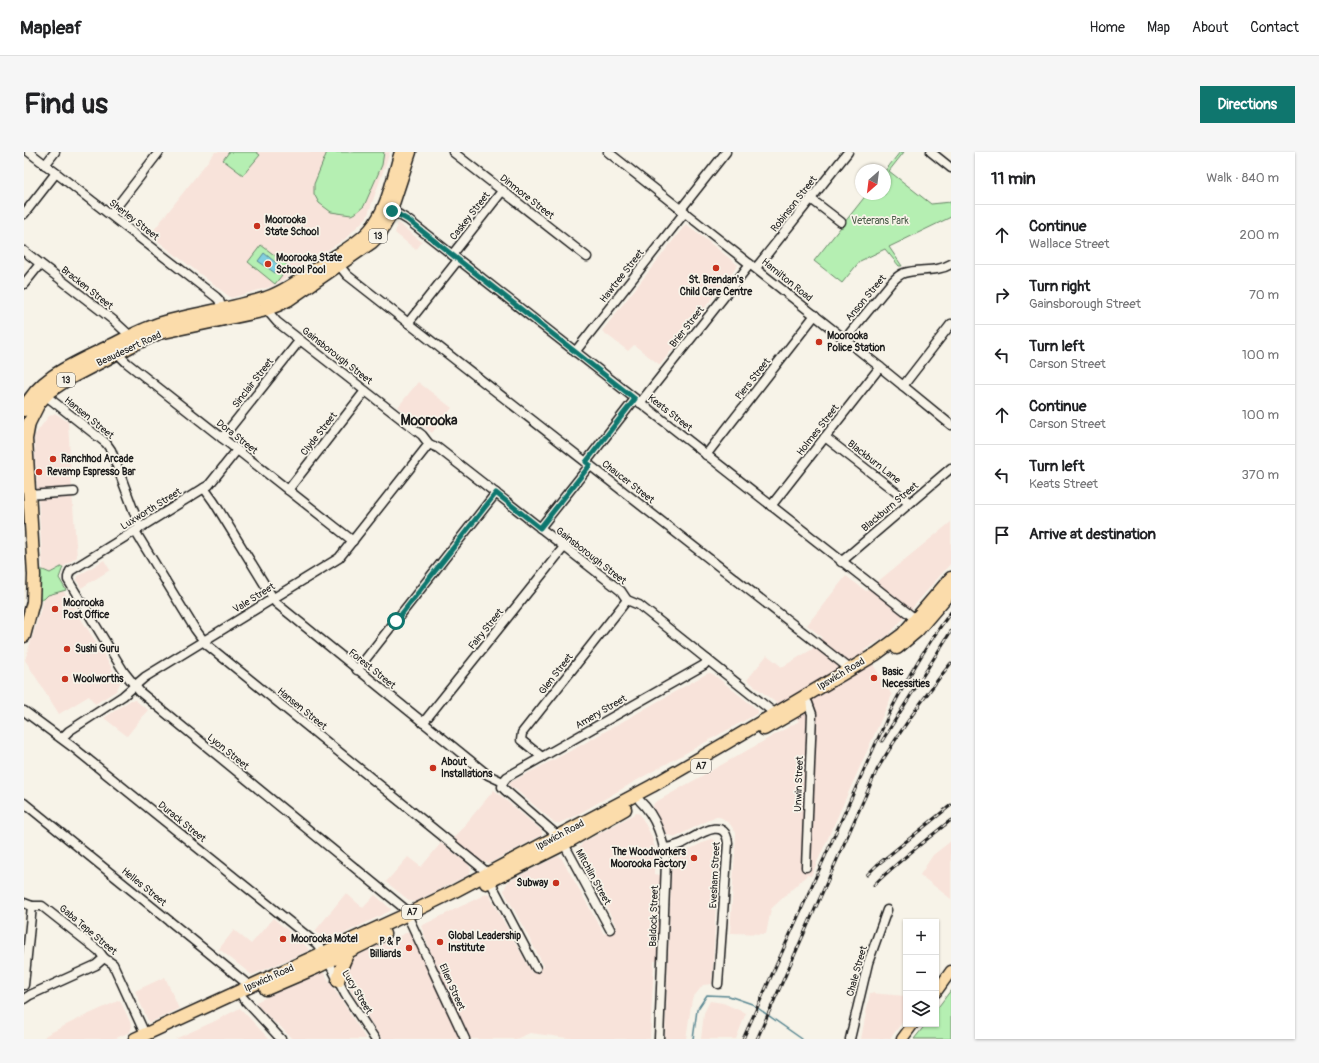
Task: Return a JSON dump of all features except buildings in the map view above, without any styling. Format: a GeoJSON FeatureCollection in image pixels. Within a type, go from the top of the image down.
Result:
{"type":"FeatureCollection","features":[{"type":"Feature","properties":{"kind":"highway","name":"Beaudesert Road"},"geometry":{"type":"LineString","coordinates":[[131,341],[146,328],[164,322],[222,309],[288,300],[372,242],[384,228],[401,152]]}},
{"type":"Feature","properties":{"kind":"highway","name":"Beaudesert Road"},"geometry":{"type":"LineString","coordinates":[[24,636],[30,613],[34,582],[25,472],[26,439],[29,423],[35,410],[45,395],[68,379],[131,341],[267,303],[282,290],[297,282],[363,237],[387,210],[410,152]]}},
{"type":"Feature","properties":{"kind":"highway","name":"Beaudesert Road"},"geometry":{"type":"LineString","coordinates":[[24,410],[30,398],[51,378],[67,368],[116,349]]}},
{"type":"Feature","properties":{"kind":"highway"},"geometry":{"type":"LineString","coordinates":[[24,539],[27,575],[24,609]]}},
{"type":"Feature","properties":{"kind":"highway","name":"Ipswich Road"},"geometry":{"type":"LineString","coordinates":[[561,840],[726,743],[808,703],[895,649],[908,640],[919,622],[951,578]]}},
{"type":"Feature","properties":{"kind":"highway","name":"Ipswich Road"},"geometry":{"type":"LineString","coordinates":[[145,1037],[243,998],[410,917],[640,801],[779,716],[893,642],[919,622],[951,591]]}},
{"type":"Feature","properties":{"kind":"highway","name":"Ipswich Road"},"geometry":{"type":"LineString","coordinates":[[145,1037],[251,987],[326,957],[348,952],[410,917]]}},
{"type":"Feature","properties":{"kind":"highway"},"geometry":{"type":"LineString","coordinates":[[338,981],[348,952]]}},
{"type":"Feature","properties":{"kind":"main road"},"geometry":{"type":"LineString","coordinates":[[937,991],[951,971]]}},
{"type":"Feature","properties":{"kind":"main road"},"geometry":{"type":"LineString","coordinates":[[902,1039],[911,1027]]}},
{"type":"Feature","properties":{"kind":"street","name":"Sherley Street"},"geometry":{"type":"LineString","coordinates":[[29,152],[216,297],[219,300],[222,309]]}},
{"type":"Feature","properties":{"kind":"street"},"geometry":{"type":"LineString","coordinates":[[45,164],[55,152]]}},
{"type":"Feature","properties":{"kind":"street"},"geometry":{"type":"LineString","coordinates":[[110,214],[159,152]]}},
{"type":"Feature","properties":{"kind":"street","name":"Dinmore Street"},"geometry":{"type":"LineString","coordinates":[[453,152],[588,257]]}},
{"type":"Feature","properties":{"kind":"street","name":"Hamilton Road"},"geometry":{"type":"LineString","coordinates":[[608,152],[951,424]]}},
{"type":"Feature","properties":{"kind":"street","name":"Hawtree Street"},"geometry":{"type":"LineString","coordinates":[[575,352],[683,211],[726,152]]}},
{"type":"Feature","properties":{"kind":"street","name":"Robinson Street"},"geometry":{"type":"LineString","coordinates":[[753,266],[811,199],[848,152]]}},
{"type":"Feature","properties":{"kind":"street"},"geometry":{"type":"LineString","coordinates":[[931,152],[951,168]]}},
{"type":"Feature","properties":{"kind":"street"},"geometry":{"type":"LineString","coordinates":[[24,214],[56,173]]}},
{"type":"Feature","properties":{"kind":"street","name":"Caskey Street"},"geometry":{"type":"LineString","coordinates":[[408,323],[503,190]]}},
{"type":"Feature","properties":{"kind":"street"},"geometry":{"type":"LineString","coordinates":[[811,199],[841,222]]}},
{"type":"Feature","properties":{"kind":"street","name":"Keats Street"},"geometry":{"type":"LineString","coordinates":[[387,210],[408,220],[919,622]]}},
{"type":"Feature","properties":{"kind":"street","name":"Bracken Street"},"geometry":{"type":"LineString","coordinates":[[24,251],[113,320],[126,332],[131,341]]}},
{"type":"Feature","properties":{"kind":"street"},"geometry":{"type":"LineString","coordinates":[[24,284],[40,264]]}},
{"type":"Feature","properties":{"kind":"street","name":"Anson Street"},"geometry":{"type":"LineString","coordinates":[[845,339],[890,282],[899,275],[905,273],[938,270],[951,264]]}},
{"type":"Feature","properties":{"kind":"street","name":"Chaucer Street"},"geometry":{"type":"LineString","coordinates":[[339,265],[347,275],[850,669]]}},
{"type":"Feature","properties":{"kind":"street","name":"Brier Street"},"geometry":{"type":"LineString","coordinates":[[540,528],[588,463],[638,401],[753,266]]}},
{"type":"Feature","properties":{"kind":"street","name":"Gainsborough Street"},"geometry":{"type":"LineString","coordinates":[[267,303],[271,315],[276,322],[422,435],[429,444],[438,448],[621,591],[627,600],[639,605],[779,716]]}},
{"type":"Feature","properties":{"kind":"street","name":"Piers Street"},"geometry":{"type":"LineString","coordinates":[[706,454],[814,315]]}},
{"type":"Feature","properties":{"kind":"street"},"geometry":{"type":"LineString","coordinates":[[903,386],[951,324]]}},
{"type":"Feature","properties":{"kind":"street","name":"Sinclair Street"},"geometry":{"type":"LineString","coordinates":[[222,438],[300,340]]}},
{"type":"Feature","properties":{"kind":"street","name":"Dora Street"},"geometry":{"type":"LineString","coordinates":[[116,349],[127,363],[353,541]]}},
{"type":"Feature","properties":{"kind":"street","name":"Holmes Street"},"geometry":{"type":"LineString","coordinates":[[771,506],[880,367]]}},
{"type":"Feature","properties":{"kind":"street","name":"Clyde Street"},"geometry":{"type":"LineString","coordinates":[[288,490],[365,391]]}},
{"type":"Feature","properties":{"kind":"street","name":"Hansen Street"},"geometry":{"type":"LineString","coordinates":[[45,395],[106,443],[111,450],[137,529],[204,641],[489,877]]}},
{"type":"Feature","properties":{"kind":"street","name":"Blackburn Lane"},"geometry":{"type":"LineString","coordinates":[[825,437],[910,503]]}},
{"type":"Feature","properties":{"kind":"street","name":"Vale Street"},"geometry":{"type":"LineString","coordinates":[[62,738],[74,728],[123,696],[145,677],[342,556],[429,444]]}},
{"type":"Feature","properties":{"kind":"street","name":"Luxworth Street"},"geometry":{"type":"LineString","coordinates":[[68,577],[70,571],[204,488],[214,479],[237,450]]}},
{"type":"Feature","properties":{"kind":"street","name":"Blackburn Street"},"geometry":{"type":"LineString","coordinates":[[841,562],[951,468]]}},
{"type":"Feature","properties":{"kind":"street","name":"Forest Street"},"geometry":{"type":"LineString","coordinates":[[204,488],[259,575],[272,599],[280,608],[488,775],[503,782],[502,787],[561,840]]}},
{"type":"Feature","properties":{"kind":"street"},"geometry":{"type":"LineString","coordinates":[[28,495],[74,492]]}},
{"type":"Feature","properties":{"kind":"street"},"geometry":{"type":"LineString","coordinates":[[357,670],[496,493]]}},
{"type":"Feature","properties":{"kind":"street","name":"Fairy Street"},"geometry":{"type":"LineString","coordinates":[[423,723],[564,547]]}},
{"type":"Feature","properties":{"kind":"street","name":"Lyon Street"},"geometry":{"type":"LineString","coordinates":[[68,577],[80,601],[134,686],[151,702],[410,917]]}},
{"type":"Feature","properties":{"kind":"street","name":"Glen Street"},"geometry":{"type":"LineString","coordinates":[[542,757],[521,740],[522,733],[627,600]]}},
{"type":"Feature","properties":{"kind":"street","name":"Amery Street"},"geometry":{"type":"LineString","coordinates":[[503,782],[506,777],[704,665],[708,660]]}},
{"type":"Feature","properties":{"kind":"street","name":"Unwin Street"},"geometry":{"type":"LineString","coordinates":[[806,867],[812,714],[808,703]]}},
{"type":"Feature","properties":{"kind":"street","name":"Durack Street"},"geometry":{"type":"LineString","coordinates":[[24,711],[62,738],[317,944],[326,957]]}},
{"type":"Feature","properties":{"kind":"street","name":"Baldock Street"},"geometry":{"type":"LineString","coordinates":[[640,801],[648,809],[665,848],[666,862],[659,1039]]}},
{"type":"Feature","properties":{"kind":"street","name":"Helles Street"},"geometry":{"type":"LineString","coordinates":[[24,803],[251,987]]}},
{"type":"Feature","properties":{"kind":"street","name":"Evesham Street"},"geometry":{"type":"LineString","coordinates":[[665,848],[684,843],[712,829],[724,831],[727,836],[728,843],[718,984]]}},
{"type":"Feature","properties":{"kind":"street","name":"Mitchlin Street"},"geometry":{"type":"LineString","coordinates":[[561,840],[610,929]]}},
{"type":"Feature","properties":{"kind":"street"},"geometry":{"type":"LineString","coordinates":[[489,877],[536,968]]}},
{"type":"Feature","properties":{"kind":"street"},"geometry":{"type":"LineString","coordinates":[[24,985],[28,904]]}},
{"type":"Feature","properties":{"kind":"street","name":"Gaba Tepe Street"},"geometry":{"type":"LineString","coordinates":[[28,904],[42,906],[99,951],[104,958],[114,966],[145,1037]]}},
{"type":"Feature","properties":{"kind":"street","name":"Chale Street"},"geometry":{"type":"LineString","coordinates":[[850,1039],[868,963],[887,910]]}},
{"type":"Feature","properties":{"kind":"street","name":"Ellen Street"},"geometry":{"type":"LineString","coordinates":[[410,917],[465,1039]]}},
{"type":"Feature","properties":{"kind":"street","name":"Lucy Street"},"geometry":{"type":"LineString","coordinates":[[326,957],[345,994],[375,1039]]}},
{"type":"Feature","properties":{"kind":"street"},"geometry":{"type":"LineString","coordinates":[[25,996],[96,965],[104,958]]}},
{"type":"Feature","properties":{"kind":"street"},"geometry":{"type":"LineString","coordinates":[[243,998],[281,1039]]}},
{"type":"Feature","properties":{"kind":"shaded area","name":"Moorooka State School"},"geometry":{"type":"Polygon","coordinates":[[[215,152],[390,152],[367,217],[345,239],[273,286],[231,298],[150,235],[215,152]]]}},
{"type":"Feature","properties":{"kind":"shaded area"},"geometry":{"type":"Polygon","coordinates":[[[398,223],[422,242],[416,250],[395,233],[398,223]]]}},
{"type":"Feature","properties":{"kind":"shaded area"},"geometry":{"type":"Polygon","coordinates":[[[686,224],[738,265],[660,365],[634,345],[628,351],[602,331],[686,224]]]}},
{"type":"Feature","properties":{"kind":"shaded area"},"geometry":{"type":"Polygon","coordinates":[[[418,382],[452,408],[432,433],[398,407],[418,382]]]}},
{"type":"Feature","properties":{"kind":"shaded area"},"geometry":{"type":"Polygon","coordinates":[[[55,413],[68,422],[72,491],[37,492],[34,436],[48,417],[55,413]]]}},
{"type":"Feature","properties":{"kind":"shaded area"},"geometry":{"type":"Polygon","coordinates":[[[72,493],[77,557],[63,567],[50,573],[43,570],[38,495],[72,493]]]}},
{"type":"Feature","properties":{"kind":"shaded area"},"geometry":{"type":"Polygon","coordinates":[[[951,522],[951,563],[889,635],[864,650],[892,695],[811,876],[807,875],[771,909],[766,934],[730,933],[736,833],[730,824],[722,818],[716,816],[676,837],[667,835],[653,807],[654,803],[799,721],[747,680],[767,655],[782,667],[811,650],[822,637],[807,625],[846,576],[866,591],[951,522]]]}},
{"type":"Feature","properties":{"kind":"shaded area"},"geometry":{"type":"Polygon","coordinates":[[[104,560],[110,570],[81,588],[77,580],[78,576],[104,560]]]}},
{"type":"Feature","properties":{"kind":"shaded area"},"geometry":{"type":"Polygon","coordinates":[[[63,590],[119,679],[120,683],[116,691],[95,704],[89,696],[59,714],[25,660],[44,599],[48,595],[63,590]]]}},
{"type":"Feature","properties":{"kind":"shaded area"},"geometry":{"type":"Polygon","coordinates":[[[710,673],[758,710],[758,713],[560,823],[555,823],[514,788],[510,787],[509,783],[576,748],[710,673]]]}},
{"type":"Feature","properties":{"kind":"shaded area"},"geometry":{"type":"Polygon","coordinates":[[[131,700],[135,700],[148,710],[127,736],[104,718],[131,700]]]}},
{"type":"Feature","properties":{"kind":"shaded area"},"geometry":{"type":"Polygon","coordinates":[[[494,790],[542,831],[542,835],[490,863],[483,862],[453,839],[494,790]]]}},
{"type":"Feature","properties":{"kind":"shaded area"},"geometry":{"type":"Polygon","coordinates":[[[636,813],[640,814],[651,835],[655,848],[654,874],[661,875],[658,961],[654,961],[650,1039],[575,1039],[530,1033],[516,1039],[470,1039],[434,961],[421,926],[488,893],[532,973],[544,966],[504,891],[506,885],[509,881],[558,856],[561,857],[604,934],[617,928],[578,851],[582,843],[636,813]]]}},
{"type":"Feature","properties":{"kind":"shaded area"},"geometry":{"type":"Polygon","coordinates":[[[710,839],[715,840],[719,844],[712,984],[703,985],[692,999],[686,1039],[665,1039],[672,858],[710,839]]]}},
{"type":"Feature","properties":{"kind":"shaded area"},"geometry":{"type":"Polygon","coordinates":[[[951,841],[951,899],[920,875],[933,855],[951,841]]]}},
{"type":"Feature","properties":{"kind":"shaded area"},"geometry":{"type":"Polygon","coordinates":[[[441,843],[468,864],[471,869],[470,874],[415,902],[410,901],[386,882],[408,857],[421,867],[441,843]]]}},
{"type":"Feature","properties":{"kind":"shaded area"},"geometry":{"type":"Polygon","coordinates":[[[346,893],[363,908],[375,895],[391,909],[390,911],[335,938],[326,940],[315,931],[346,893]]]}},
{"type":"Feature","properties":{"kind":"shaded area"},"geometry":{"type":"Polygon","coordinates":[[[273,918],[304,944],[308,948],[308,951],[252,975],[219,949],[234,930],[251,944],[273,918]]]}},
{"type":"Feature","properties":{"kind":"shaded area"},"geometry":{"type":"Polygon","coordinates":[[[410,931],[461,1039],[382,1039],[353,995],[347,983],[345,978],[347,966],[352,959],[410,931]]]}},
{"type":"Feature","properties":{"kind":"shaded area"},"geometry":{"type":"Polygon","coordinates":[[[322,971],[366,1039],[292,1039],[260,1008],[256,1002],[322,971]]]}},
{"type":"Feature","properties":{"kind":"shaded area"},"geometry":{"type":"Polygon","coordinates":[[[165,977],[179,1009],[149,1023],[135,991],[165,977]]]}},
{"type":"Feature","properties":{"kind":"shaded area"},"geometry":{"type":"Polygon","coordinates":[[[870,993],[903,996],[903,1021],[890,1039],[861,1039],[870,993]]]}},
{"type":"Feature","properties":{"kind":"shaded area"},"geometry":{"type":"Polygon","coordinates":[[[120,1000],[132,1026],[130,1032],[114,1039],[43,1039],[46,1035],[120,1000]]]}},
{"type":"Feature","properties":{"kind":"shaded area"},"geometry":{"type":"Polygon","coordinates":[[[710,1001],[723,1003],[746,1013],[736,1039],[701,1039],[704,1013],[710,1001]]]}},
{"type":"Feature","properties":{"kind":"shaded area"},"geometry":{"type":"Polygon","coordinates":[[[240,1008],[269,1039],[175,1039],[213,1022],[240,1008]]]}},
{"type":"Feature","properties":{"kind":"green space"},"geometry":{"type":"Polygon","coordinates":[[[229,152],[256,152],[260,155],[243,175],[223,160],[229,152]]]}},
{"type":"Feature","properties":{"kind":"green space"},"geometry":{"type":"Polygon","coordinates":[[[327,152],[384,152],[382,165],[364,206],[351,215],[331,212],[319,203],[314,194],[314,184],[327,152]]]}},
{"type":"Feature","properties":{"kind":"green space","name":"Veterans Park"},"geometry":{"type":"Polygon","coordinates":[[[900,152],[904,152],[891,168],[891,164],[900,152]]]}},
{"type":"Feature","properties":{"kind":"green space","name":"Veterans Park"},"geometry":{"type":"Polygon","coordinates":[[[891,173],[931,204],[951,202],[951,217],[889,247],[902,266],[899,266],[885,249],[860,261],[842,283],[814,261],[862,200],[891,200],[891,173]]]}},
{"type":"Feature","properties":{"kind":"green space","name":"Moorooka State School Pool"},"geometry":{"type":"Polygon","coordinates":[[[261,245],[289,266],[275,284],[248,262],[261,245]]]}},
{"type":"Feature","properties":{"kind":"green space"},"geometry":{"type":"Polygon","coordinates":[[[63,567],[59,578],[66,590],[48,595],[44,599],[37,599],[37,570],[43,570],[50,573],[63,567]]]}},
{"type":"Feature","properties":{"kind":"green space"},"geometry":{"type":"Polygon","coordinates":[[[951,990],[951,1039],[914,1039],[924,1027],[939,1027],[939,1006],[951,990]]]}},
{"type":"Feature","properties":{"kind":"water"},"geometry":{"type":"Polygon","coordinates":[[[264,253],[280,266],[275,273],[258,261],[264,253]]]}},
{"type":"Feature","properties":{"kind":"waterway"},"geometry":{"type":"LineString","coordinates":[[693,1039],[697,1010],[707,995],[729,996],[752,1004],[802,1039]]}},
{"type":"Feature","properties":{"kind":"railway"},"geometry":{"type":"LineString","coordinates":[[743,1039],[889,714],[918,662],[951,612]]}},
{"type":"Feature","properties":{"kind":"railway"},"geometry":{"type":"LineString","coordinates":[[882,741],[951,631]]}},
{"type":"Feature","properties":{"kind":"railway"},"geometry":{"type":"LineString","coordinates":[[757,1039],[877,770],[912,715],[951,663]]}},
{"type":"Feature","properties":{"kind":"railway"},"geometry":{"type":"LineString","coordinates":[[867,875],[877,865],[951,805]]}},
{"type":"Feature","properties":{"kind":"railway"},"geometry":{"type":"LineString","coordinates":[[874,885],[902,859],[951,820]]}},
{"type":"Feature","properties":{"kind":"place","name":"Moorooka State School"},"geometry":{"type":"Point","coordinates":[257,226]}},
{"type":"Feature","properties":{"kind":"place","name":"Moorooka State School Pool"},"geometry":{"type":"Point","coordinates":[268,264]}},
{"type":"Feature","properties":{"kind":"place","name":"St. Brendan's Child Care Centre"},"geometry":{"type":"Point","coordinates":[716,268]}},
{"type":"Feature","properties":{"kind":"place","name":"Moorooka Police Station"},"geometry":{"type":"Point","coordinates":[819,342]}},
{"type":"Feature","properties":{"kind":"place","name":"Ranchhod Arcade"},"geometry":{"type":"Point","coordinates":[53,459]}},
{"type":"Feature","properties":{"kind":"place","name":"Revamp Espresso Bar"},"geometry":{"type":"Point","coordinates":[39,472]}},
{"type":"Feature","properties":{"kind":"place","name":"Moorooka Post Office"},"geometry":{"type":"Point","coordinates":[55,609]}},
{"type":"Feature","properties":{"kind":"place","name":"Sushi Guru"},"geometry":{"type":"Point","coordinates":[67,649]}},
{"type":"Feature","properties":{"kind":"place","name":"Basic Necessities"},"geometry":{"type":"Point","coordinates":[874,678]}},
{"type":"Feature","properties":{"kind":"place","name":"Woolworths"},"geometry":{"type":"Point","coordinates":[65,679]}},
{"type":"Feature","properties":{"kind":"place","name":"About Installations"},"geometry":{"type":"Point","coordinates":[433,768]}},
{"type":"Feature","properties":{"kind":"place","name":"The Woodworkers Moorooka Factory"},"geometry":{"type":"Point","coordinates":[694,858]}},
{"type":"Feature","properties":{"kind":"place","name":"Subway"},"geometry":{"type":"Point","coordinates":[556,883]}},
{"type":"Feature","properties":{"kind":"place","name":"Moorooka Motel"},"geometry":{"type":"Point","coordinates":[283,939]}},
{"type":"Feature","properties":{"kind":"place","name":"Global Leadership Institute"},"geometry":{"type":"Point","coordinates":[440,942]}},
{"type":"Feature","properties":{"kind":"place","name":"P & P Billiards"},"geometry":{"type":"Point","coordinates":[409,948]}},
{"type":"Feature","properties":{"kind":"district","name":"Moorooka"},"geometry":{"type":"Point","coordinates":[429,420]}},
{"type":"Feature","properties":{"kind":"route"},"geometry":{"type":"LineString","coordinates":[[392,211],[408,220],[635,399],[586,462],[590,465],[540,528],[496,493],[396,621]]}}]}
